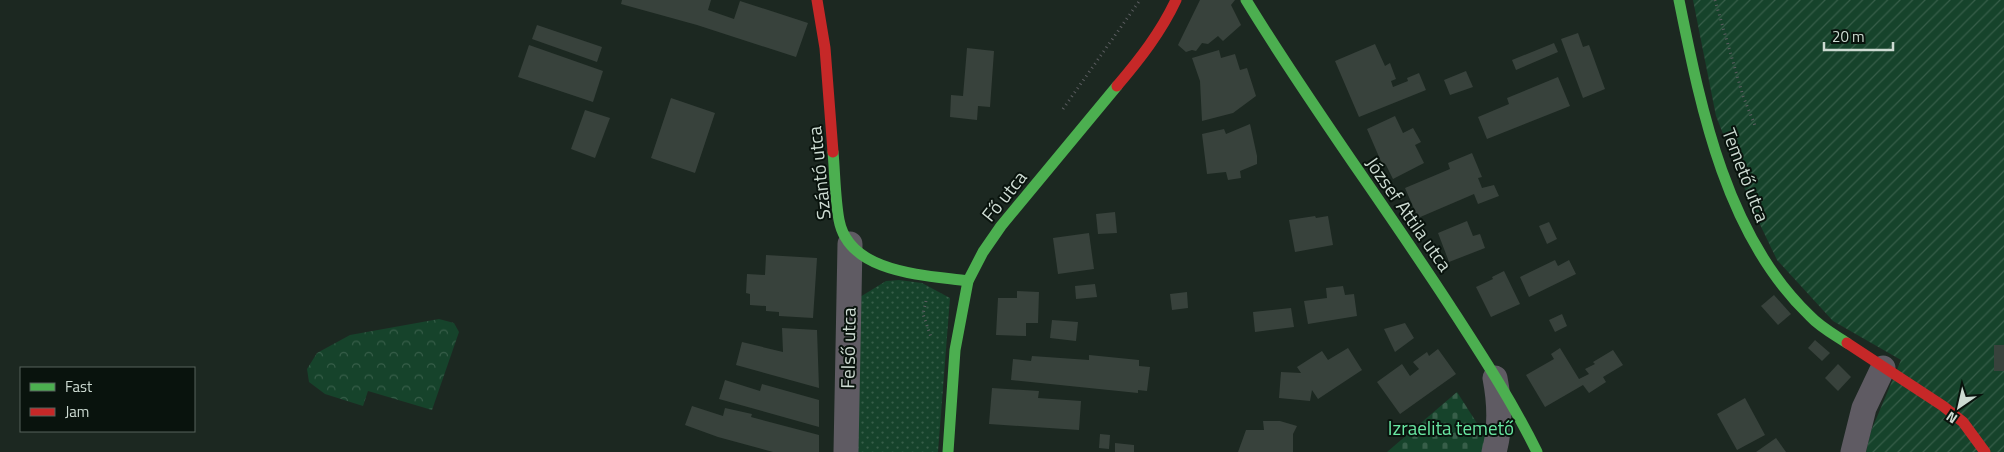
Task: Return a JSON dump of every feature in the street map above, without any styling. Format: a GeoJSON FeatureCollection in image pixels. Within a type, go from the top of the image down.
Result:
{"type":"FeatureCollection","features":[{"type":"Feature","properties":{"kind":"street","name":"Szántó utca"},"geometry":{"type":"LineString","coordinates":[[817,0],[825,48],[839,222],[850,244],[864,258],[880,266],[968,281]]}},
{"type":"Feature","properties":{"kind":"street","name":"Fő utca"},"geometry":{"type":"LineString","coordinates":[[948,452],[955,350],[968,281],[983,252],[1001,226],[1146,52],[1165,23],[1176,0]]}},
{"type":"Feature","properties":{"kind":"street","name":"József Attila utca"},"geometry":{"type":"LineString","coordinates":[[1246,0],[1272,44],[1316,110],[1436,284],[1495,376],[1537,452]]}},
{"type":"Feature","properties":{"kind":"street","name":"Temető utca"},"geometry":{"type":"LineString","coordinates":[[1679,0],[1696,84],[1716,154],[1739,215],[1765,260],[1790,296],[1810,318],[1943,406],[1963,422],[1985,452]]}},
{"type":"Feature","properties":{"kind":"street","name":"Felső utca"},"geometry":{"type":"LineString","coordinates":[[846,452],[850,244]]}},
{"type":"Feature","properties":{"kind":"street"},"geometry":{"type":"LineString","coordinates":[[1854,452],[1864,408],[1883,368]]}},
{"type":"Feature","properties":{"kind":"street"},"geometry":{"type":"LineString","coordinates":[[1494,452],[1500,419],[1500,402],[1495,376]]}},
{"type":"Feature","properties":{"kind":"path"},"geometry":{"type":"LineString","coordinates":[[1716,0],[1743,96],[1756,128]]}},
{"type":"Feature","properties":{"kind":"green space"},"geometry":{"type":"Polygon","coordinates":[[[1693,0],[2004,0],[2004,452],[1866,452],[1871,431],[1901,360],[1833,321],[1777,260],[1754,212],[1716,116],[1693,0]]]}},
{"type":"Feature","properties":{"kind":"green space"},"geometry":{"type":"Polygon","coordinates":[[[899,280],[922,283],[950,298],[938,452],[857,452],[860,297],[886,281],[899,280]]]}},
{"type":"Feature","properties":{"kind":"green space"},"geometry":{"type":"Polygon","coordinates":[[[439,319],[454,323],[459,332],[432,410],[368,391],[363,406],[325,394],[309,382],[307,369],[317,353],[350,335],[439,319]]]}},
{"type":"Feature","properties":{"kind":"green space","name":"Izraelita temető"},"geometry":{"type":"Polygon","coordinates":[[[1457,392],[1489,442],[1485,452],[1387,452],[1457,392]]]}},
{"type":"Feature","properties":{"kind":"building"},"geometry":{"type":"Polygon","coordinates":[[[622,0],[711,0],[708,10],[734,19],[740,1],[808,23],[796,57],[697,25],[621,4],[622,0]]]}},
{"type":"Feature","properties":{"kind":"building"},"geometry":{"type":"Polygon","coordinates":[[[1200,0],[1235,0],[1231,5],[1241,25],[1223,41],[1218,36],[1208,44],[1202,43],[1196,51],[1186,52],[1178,45],[1200,0]]]}},
{"type":"Feature","properties":{"kind":"building"},"geometry":{"type":"Polygon","coordinates":[[[537,25],[602,47],[597,62],[532,39],[537,25]]]}},
{"type":"Feature","properties":{"kind":"building"},"geometry":{"type":"Polygon","coordinates":[[[1578,33],[1583,47],[1589,45],[1605,89],[1583,98],[1561,39],[1578,33]]]}},
{"type":"Feature","properties":{"kind":"building"},"geometry":{"type":"Polygon","coordinates":[[[1554,43],[1558,52],[1516,70],[1512,60],[1554,43]]]}},
{"type":"Feature","properties":{"kind":"building"},"geometry":{"type":"Polygon","coordinates":[[[1375,44],[1385,66],[1390,63],[1396,79],[1391,81],[1393,87],[1408,81],[1407,78],[1419,73],[1426,90],[1359,117],[1335,61],[1375,44]]]}},
{"type":"Feature","properties":{"kind":"building"},"geometry":{"type":"Polygon","coordinates":[[[529,45],[603,71],[593,102],[518,77],[529,45]]]}},
{"type":"Feature","properties":{"kind":"building"},"geometry":{"type":"Polygon","coordinates":[[[967,48],[994,51],[990,107],[978,106],[977,120],[950,117],[951,95],[963,96],[967,48]]]}},
{"type":"Feature","properties":{"kind":"building"},"geometry":{"type":"Polygon","coordinates":[[[1219,50],[1221,58],[1235,54],[1240,70],[1247,68],[1256,96],[1233,113],[1202,121],[1200,81],[1192,58],[1219,50]]]}},
{"type":"Feature","properties":{"kind":"building"},"geometry":{"type":"Polygon","coordinates":[[[1466,71],[1473,87],[1450,95],[1444,80],[1466,71]]]}},
{"type":"Feature","properties":{"kind":"building"},"geometry":{"type":"Polygon","coordinates":[[[1558,77],[1570,106],[1487,139],[1478,117],[1509,104],[1507,98],[1558,77]]]}},
{"type":"Feature","properties":{"kind":"building"},"geometry":{"type":"Polygon","coordinates":[[[671,98],[715,113],[695,173],[651,158],[671,98]]]}},
{"type":"Feature","properties":{"kind":"building"},"geometry":{"type":"Polygon","coordinates":[[[585,110],[610,118],[595,158],[571,149],[585,110]]]}},
{"type":"Feature","properties":{"kind":"building"},"geometry":{"type":"Polygon","coordinates":[[[1395,116],[1403,133],[1413,128],[1421,142],[1415,145],[1424,163],[1393,179],[1386,165],[1383,166],[1367,129],[1395,116]]]}},
{"type":"Feature","properties":{"kind":"building"},"geometry":{"type":"Polygon","coordinates":[[[1250,124],[1257,164],[1240,171],[1241,178],[1228,180],[1226,172],[1207,174],[1202,134],[1224,129],[1226,134],[1250,124]]]}},
{"type":"Feature","properties":{"kind":"building"},"geometry":{"type":"Polygon","coordinates":[[[1472,153],[1482,177],[1478,178],[1482,188],[1494,185],[1499,196],[1478,204],[1474,194],[1418,218],[1405,188],[1450,169],[1448,163],[1472,153]]]}},
{"type":"Feature","properties":{"kind":"building"},"geometry":{"type":"Polygon","coordinates":[[[1115,212],[1117,233],[1098,234],[1096,214],[1115,212]]]}},
{"type":"Feature","properties":{"kind":"building"},"geometry":{"type":"Polygon","coordinates":[[[1315,216],[1316,218],[1328,216],[1333,245],[1295,252],[1289,220],[1315,216]]]}},
{"type":"Feature","properties":{"kind":"building"},"geometry":{"type":"Polygon","coordinates":[[[1467,221],[1473,236],[1480,234],[1485,248],[1449,262],[1438,233],[1467,221]]]}},
{"type":"Feature","properties":{"kind":"building"},"geometry":{"type":"Polygon","coordinates":[[[1549,222],[1557,239],[1547,244],[1539,226],[1549,222]]]}},
{"type":"Feature","properties":{"kind":"building"},"geometry":{"type":"Polygon","coordinates":[[[1089,233],[1094,269],[1058,274],[1053,238],[1089,233]]]}},
{"type":"Feature","properties":{"kind":"building"},"geometry":{"type":"Polygon","coordinates":[[[766,255],[817,258],[813,318],[779,316],[779,312],[766,311],[766,306],[750,305],[750,294],[746,293],[747,274],[765,275],[766,255]]]}},
{"type":"Feature","properties":{"kind":"building"},"geometry":{"type":"Polygon","coordinates":[[[1555,260],[1558,266],[1569,260],[1576,274],[1529,297],[1520,277],[1555,260]]]}},
{"type":"Feature","properties":{"kind":"building"},"geometry":{"type":"Polygon","coordinates":[[[1504,271],[1520,304],[1491,317],[1476,287],[1504,271]]]}},
{"type":"Feature","properties":{"kind":"building"},"geometry":{"type":"Polygon","coordinates":[[[1095,284],[1097,297],[1076,299],[1075,286],[1095,284]]]}},
{"type":"Feature","properties":{"kind":"building"},"geometry":{"type":"Polygon","coordinates":[[[1343,286],[1345,295],[1354,294],[1357,316],[1308,324],[1304,301],[1327,298],[1326,288],[1343,286]]]}},
{"type":"Feature","properties":{"kind":"building"},"geometry":{"type":"Polygon","coordinates":[[[1017,291],[1039,292],[1038,323],[1026,323],[1026,336],[996,335],[998,298],[1017,298],[1017,291]]]}},
{"type":"Feature","properties":{"kind":"building"},"geometry":{"type":"Polygon","coordinates":[[[1187,292],[1188,308],[1172,310],[1170,294],[1187,292]]]}},
{"type":"Feature","properties":{"kind":"building"},"geometry":{"type":"Polygon","coordinates":[[[1774,295],[1791,314],[1778,325],[1761,306],[1774,295]]]}},
{"type":"Feature","properties":{"kind":"building"},"geometry":{"type":"Polygon","coordinates":[[[1291,308],[1294,327],[1255,332],[1253,312],[1291,308]]]}},
{"type":"Feature","properties":{"kind":"building"},"geometry":{"type":"Polygon","coordinates":[[[1562,314],[1567,326],[1555,332],[1549,320],[1562,314]]]}},
{"type":"Feature","properties":{"kind":"building"},"geometry":{"type":"Polygon","coordinates":[[[1052,320],[1078,322],[1076,341],[1050,338],[1052,320]]]}},
{"type":"Feature","properties":{"kind":"building"},"geometry":{"type":"Polygon","coordinates":[[[1405,323],[1414,338],[1395,352],[1384,329],[1405,323]]]}},
{"type":"Feature","properties":{"kind":"building"},"geometry":{"type":"Polygon","coordinates":[[[782,328],[817,330],[819,388],[736,365],[742,342],[783,352],[782,328]]]}},
{"type":"Feature","properties":{"kind":"building"},"geometry":{"type":"Polygon","coordinates":[[[1815,340],[1830,353],[1822,361],[1808,348],[1815,340]]]}},
{"type":"Feature","properties":{"kind":"building"},"geometry":{"type":"Polygon","coordinates":[[[1994,345],[2004,345],[2004,371],[1994,371],[1994,345]]]}},
{"type":"Feature","properties":{"kind":"building"},"geometry":{"type":"Polygon","coordinates":[[[1348,348],[1362,370],[1318,399],[1312,390],[1310,401],[1279,398],[1281,372],[1301,373],[1297,367],[1322,351],[1328,360],[1348,348]]]}},
{"type":"Feature","properties":{"kind":"building"},"geometry":{"type":"Polygon","coordinates":[[[1560,348],[1579,379],[1589,374],[1585,369],[1595,364],[1593,362],[1613,350],[1623,365],[1603,377],[1606,382],[1589,393],[1583,385],[1545,407],[1526,375],[1554,359],[1551,354],[1560,348]]]}},
{"type":"Feature","properties":{"kind":"building"},"geometry":{"type":"Polygon","coordinates":[[[1438,349],[1456,374],[1400,414],[1377,382],[1402,364],[1410,376],[1419,369],[1413,362],[1427,352],[1429,356],[1438,349]]]}},
{"type":"Feature","properties":{"kind":"building"},"geometry":{"type":"Polygon","coordinates":[[[1089,355],[1139,360],[1139,366],[1150,367],[1147,391],[1138,390],[1138,393],[1011,380],[1013,359],[1031,361],[1032,356],[1089,360],[1089,355]]]}},
{"type":"Feature","properties":{"kind":"building"},"geometry":{"type":"Polygon","coordinates":[[[1838,364],[1851,377],[1838,391],[1825,378],[1838,364]]]}},
{"type":"Feature","properties":{"kind":"building"},"geometry":{"type":"Polygon","coordinates":[[[725,380],[760,391],[762,384],[819,400],[819,427],[719,399],[725,380]]]}},
{"type":"Feature","properties":{"kind":"building"},"geometry":{"type":"Polygon","coordinates":[[[992,388],[1039,391],[1038,398],[1081,401],[1079,430],[989,424],[992,388]]]}},
{"type":"Feature","properties":{"kind":"building"},"geometry":{"type":"Polygon","coordinates":[[[1745,398],[1765,435],[1737,450],[1717,414],[1745,398]]]}},
{"type":"Feature","properties":{"kind":"building"},"geometry":{"type":"Polygon","coordinates":[[[692,406],[723,416],[725,408],[752,414],[751,417],[819,435],[819,452],[773,452],[718,437],[685,425],[692,406]]]}},
{"type":"Feature","properties":{"kind":"building"},"geometry":{"type":"Polygon","coordinates":[[[1263,421],[1280,421],[1297,426],[1293,434],[1293,452],[1238,452],[1246,430],[1264,430],[1263,421]]]}},
{"type":"Feature","properties":{"kind":"building"},"geometry":{"type":"Polygon","coordinates":[[[1100,434],[1110,435],[1109,449],[1099,448],[1100,434]]]}},
{"type":"Feature","properties":{"kind":"building"},"geometry":{"type":"Polygon","coordinates":[[[1776,438],[1786,452],[1756,452],[1776,438]]]}},
{"type":"Feature","properties":{"kind":"building"},"geometry":{"type":"Polygon","coordinates":[[[1115,443],[1134,445],[1134,452],[1115,452],[1115,443]]]}},
{"type":"Feature","properties":{"kind":"traffic: fast"},"geometry":{"type":"LineString","coordinates":[[1246,0],[1295,78],[1425,268],[1473,342],[1507,396],[1537,452]]}},
{"type":"Feature","properties":{"kind":"traffic: fast"},"geometry":{"type":"LineString","coordinates":[[1679,0],[1708,127],[1721,169],[1737,210],[1757,248],[1781,284],[1814,320],[1847,343]]}},
{"type":"Feature","properties":{"kind":"traffic: fast"},"geometry":{"type":"LineString","coordinates":[[948,452],[955,350],[968,281],[983,252],[1001,226],[1117,86]]}},
{"type":"Feature","properties":{"kind":"traffic: fast"},"geometry":{"type":"LineString","coordinates":[[833,152],[839,220],[846,238],[857,251],[873,261],[891,268],[932,277],[968,281]]}},
{"type":"Feature","properties":{"kind":"traffic: jam"},"geometry":{"type":"LineString","coordinates":[[817,0],[825,48],[833,152]]}},
{"type":"Feature","properties":{"kind":"traffic: jam"},"geometry":{"type":"LineString","coordinates":[[1117,86],[1150,45],[1176,0]]}},
{"type":"Feature","properties":{"kind":"traffic: jam"},"geometry":{"type":"LineString","coordinates":[[1847,343],[1943,406],[1963,422],[1985,452]]}}]}
